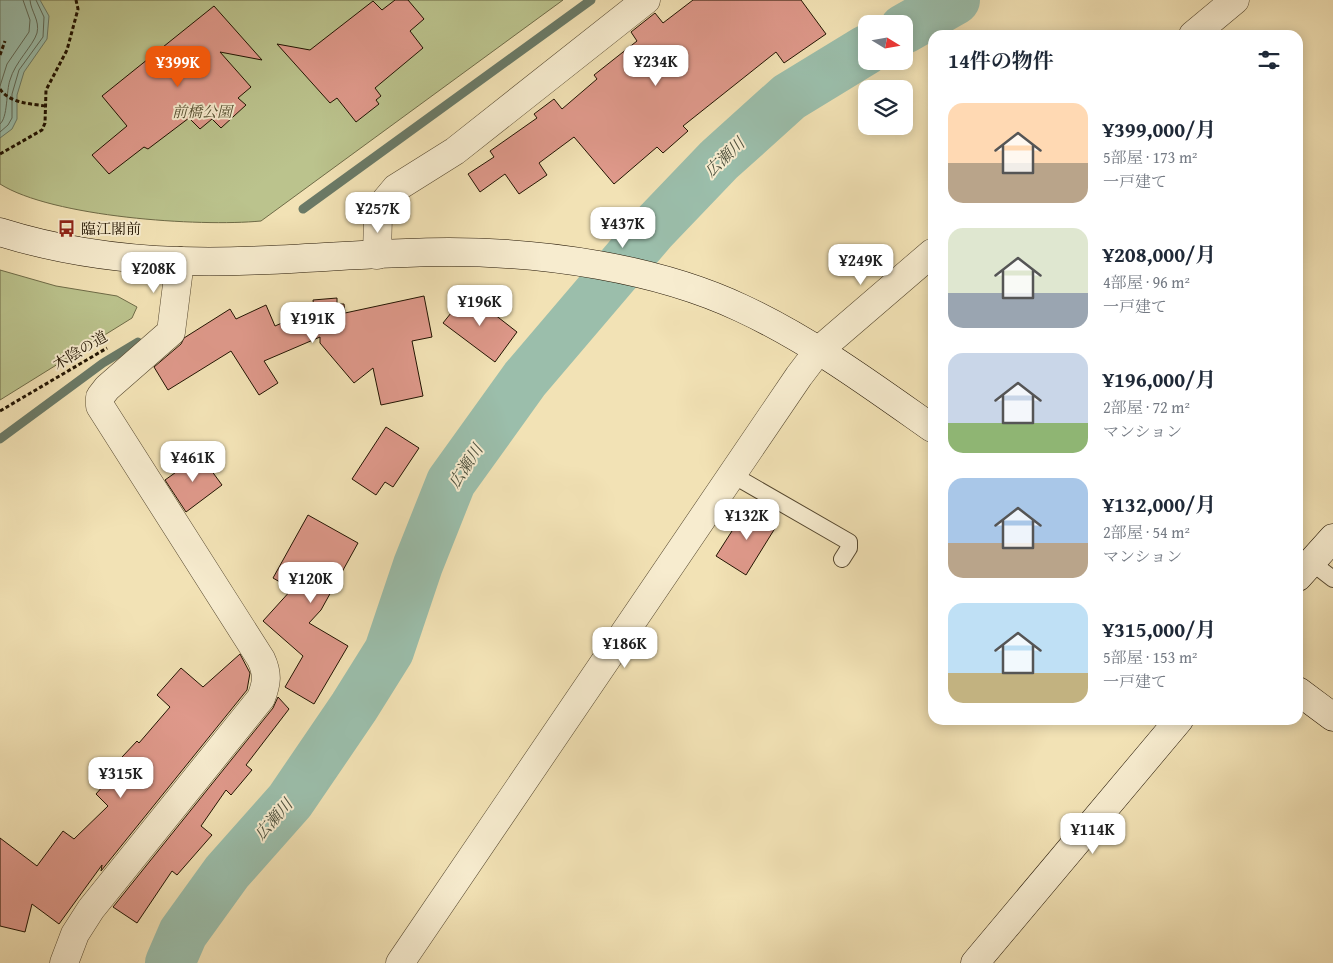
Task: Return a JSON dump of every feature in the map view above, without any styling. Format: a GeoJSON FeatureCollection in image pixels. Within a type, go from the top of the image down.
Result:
{"type":"FeatureCollection","features":[{"type":"Feature","properties":{"kind":"street"},"geometry":{"type":"LineString","coordinates":[[377,255],[378,216],[381,206],[396,188],[455,151],[646,0]]}},
{"type":"Feature","properties":{"kind":"street"},"geometry":{"type":"LineString","coordinates":[[1199,30],[1235,0]]}},
{"type":"Feature","properties":{"kind":"street"},"geometry":{"type":"LineString","coordinates":[[0,232],[80,250],[180,261],[481,252],[574,261],[661,280],[741,307],[818,351],[928,425]]}},
{"type":"Feature","properties":{"kind":"street"},"geometry":{"type":"LineString","coordinates":[[400,963],[731,474],[818,351],[928,256]]}},
{"type":"Feature","properties":{"kind":"street"},"geometry":{"type":"LineString","coordinates":[[64,963],[75,934],[91,909],[262,698],[266,684],[266,672],[261,659],[100,406],[100,397],[107,388],[171,332],[180,261]]}},
{"type":"Feature","properties":{"kind":"street"},"geometry":{"type":"LineString","coordinates":[[1304,570],[1333,538]]}},
{"type":"Feature","properties":{"kind":"street"},"geometry":{"type":"LineString","coordinates":[[1303,695],[1333,717]]}},
{"type":"Feature","properties":{"kind":"street"},"geometry":{"type":"LineString","coordinates":[[975,963],[1176,725]]}},
{"type":"Feature","properties":{"kind":"lane"},"geometry":{"type":"LineString","coordinates":[[731,474],[849,542],[849,548],[842,559]]}},
{"type":"Feature","properties":{"kind":"lane"},"geometry":{"type":"LineString","coordinates":[[1304,570],[1333,579]]}},
{"type":"Feature","properties":{"kind":"path"},"geometry":{"type":"LineString","coordinates":[[0,154],[42,130],[45,123],[46,90],[67,50],[78,9],[76,0]]}},
{"type":"Feature","properties":{"kind":"path"},"geometry":{"type":"LineString","coordinates":[[0,55],[5,41]]}},
{"type":"Feature","properties":{"kind":"path"},"geometry":{"type":"LineString","coordinates":[[0,89],[22,103],[46,106]]}},
{"type":"Feature","properties":{"kind":"path","name":"木陰の道"},"geometry":{"type":"LineString","coordinates":[[0,411],[108,347]]}},
{"type":"Feature","properties":{"kind":"green space","name":"前橋公園"},"geometry":{"type":"Polygon","coordinates":[[[0,0],[563,0],[261,221],[201,222],[165,221],[89,212],[54,205],[24,195],[0,184],[0,0]]]}},
{"type":"Feature","properties":{"kind":"green space"},"geometry":{"type":"Polygon","coordinates":[[[0,270],[56,286],[117,296],[137,307],[132,318],[0,400],[0,270]]]}},
{"type":"Feature","properties":{"kind":"water"},"geometry":{"type":"Polygon","coordinates":[[[0,0],[40,0],[49,16],[47,39],[24,72],[17,95],[17,119],[12,129],[0,138],[0,0]]]}},
{"type":"Feature","properties":{"kind":"building"},"geometry":{"type":"Polygon","coordinates":[[[395,0],[408,0],[424,19],[410,31],[423,48],[375,88],[381,96],[376,100],[379,104],[356,122],[337,98],[330,103],[277,44],[310,50],[373,1],[382,10],[395,0]]]}},
{"type":"Feature","properties":{"kind":"building"},"geometry":{"type":"Polygon","coordinates":[[[693,0],[801,0],[826,34],[784,63],[776,52],[683,126],[688,131],[663,153],[657,147],[614,184],[574,137],[539,163],[547,175],[519,194],[505,174],[480,192],[468,174],[494,157],[490,151],[537,118],[534,114],[554,99],[562,109],[597,79],[594,75],[637,41],[631,32],[655,13],[663,23],[693,0]]]}},
{"type":"Feature","properties":{"kind":"building"},"geometry":{"type":"Polygon","coordinates":[[[214,6],[262,60],[220,52],[251,87],[238,98],[246,105],[221,128],[212,119],[200,129],[189,118],[148,149],[144,147],[109,174],[92,155],[127,126],[102,96],[214,6]]]}},
{"type":"Feature","properties":{"kind":"building"},"geometry":{"type":"Polygon","coordinates":[[[467,293],[517,332],[495,362],[443,323],[467,293]]]}},
{"type":"Feature","properties":{"kind":"building"},"geometry":{"type":"Polygon","coordinates":[[[424,296],[432,337],[412,341],[423,396],[381,405],[373,368],[354,383],[320,343],[320,337],[264,361],[278,383],[259,395],[231,351],[168,390],[154,367],[181,344],[184,338],[230,309],[236,319],[266,305],[275,326],[314,309],[313,300],[337,298],[337,304],[344,304],[345,313],[424,296]]]}},
{"type":"Feature","properties":{"kind":"building"},"geometry":{"type":"Polygon","coordinates":[[[386,427],[419,448],[393,487],[385,482],[376,495],[352,479],[386,427]]]}},
{"type":"Feature","properties":{"kind":"building"},"geometry":{"type":"Polygon","coordinates":[[[200,455],[222,485],[186,512],[165,480],[200,455]]]}},
{"type":"Feature","properties":{"kind":"building"},"geometry":{"type":"Polygon","coordinates":[[[748,506],[777,525],[746,575],[716,556],[748,506]]]}},
{"type":"Feature","properties":{"kind":"building"},"geometry":{"type":"Polygon","coordinates":[[[308,515],[358,543],[321,610],[309,623],[348,646],[314,704],[285,687],[303,656],[263,621],[292,589],[273,578],[308,515]]]}},
{"type":"Feature","properties":{"kind":"building"},"geometry":{"type":"Polygon","coordinates":[[[240,654],[250,673],[247,690],[101,871],[102,865],[59,924],[32,904],[25,932],[0,926],[0,838],[37,866],[63,831],[74,839],[108,806],[96,794],[112,776],[108,772],[137,741],[139,743],[170,707],[157,695],[181,668],[203,687],[240,654]]]}},
{"type":"Feature","properties":{"kind":"building"},"geometry":{"type":"Polygon","coordinates":[[[278,697],[289,709],[246,765],[252,770],[231,795],[226,790],[201,826],[212,835],[177,875],[172,871],[137,923],[113,907],[273,708],[278,697]]]}},
{"type":"Feature","properties":{"kind":"waterway"},"geometry":{"type":"LineString","coordinates":[[303,209],[591,0]]}},
{"type":"Feature","properties":{"kind":"waterway","name":"広瀬川"},"geometry":{"type":"LineString","coordinates":[[913,24],[955,0]]}},
{"type":"Feature","properties":{"kind":"waterway","name":"広瀬川"},"geometry":{"type":"LineString","coordinates":[[170,963],[183,933],[227,872],[290,801],[354,707],[389,651],[418,565],[451,482],[525,379],[652,230],[719,160],[789,97],[858,55]]}},
{"type":"Feature","properties":{"kind":"waterway"},"geometry":{"type":"LineString","coordinates":[[0,439],[103,363],[138,342]]}},
{"type":"Feature","properties":{"kind":"place","name":"臨江閣前"},"geometry":{"type":"Point","coordinates":[67,228]}}]}
